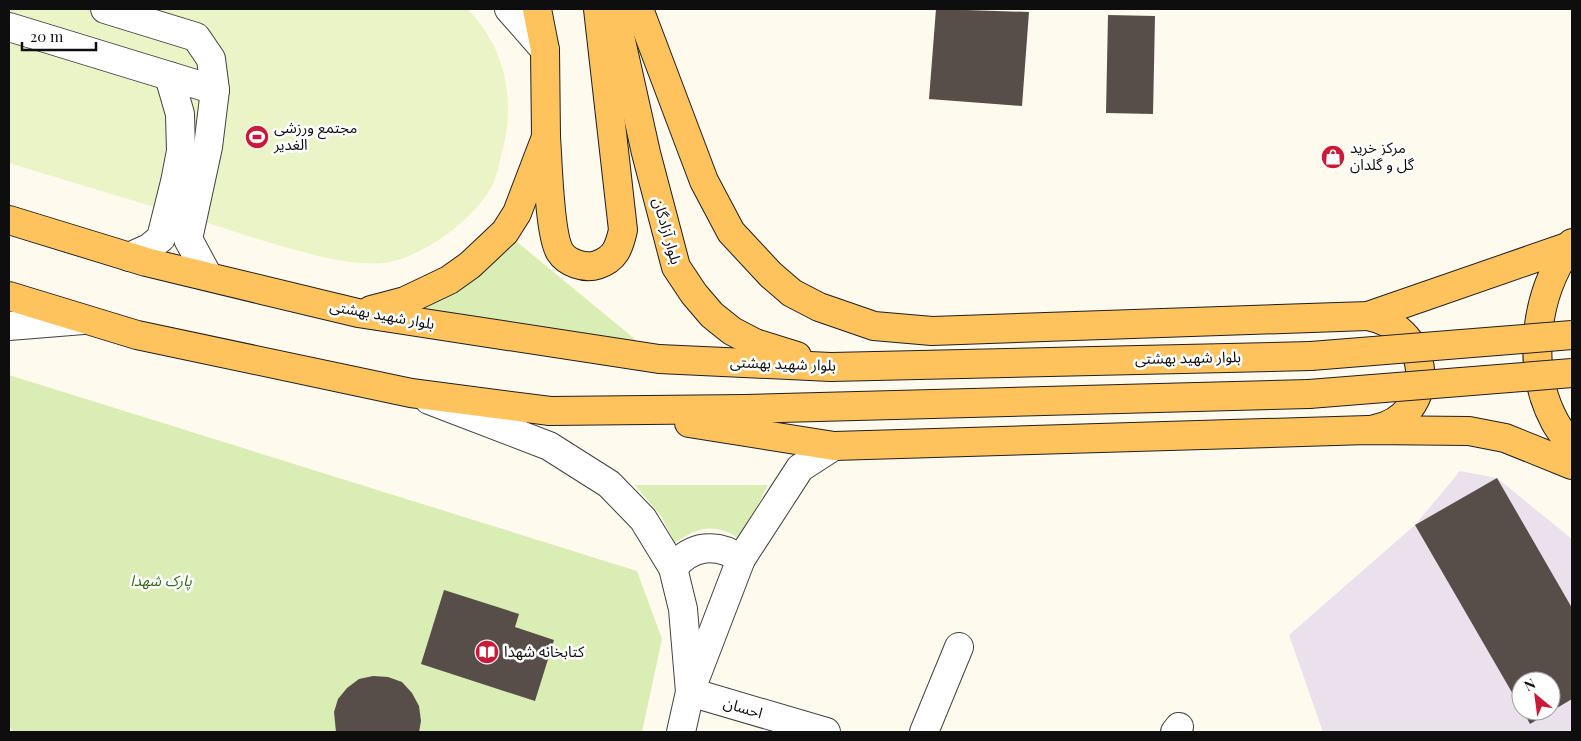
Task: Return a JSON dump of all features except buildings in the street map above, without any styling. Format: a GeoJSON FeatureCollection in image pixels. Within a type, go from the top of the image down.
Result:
{"type":"FeatureCollection","features":[{"type":"Feature","properties":{"kind":"main road"},"geometry":{"type":"LineString","coordinates":[[537,9],[545,50],[546,136],[554,237],[560,253],[574,264],[591,267],[608,261],[619,248],[623,230],[598,9]]}},
{"type":"Feature","properties":{"kind":"main road","name":"بلوار آزادگان"},"geometry":{"type":"LineString","coordinates":[[614,9],[646,153],[676,267],[706,308],[732,331],[755,343],[831,367]]}},
{"type":"Feature","properties":{"kind":"main road"},"geometry":{"type":"LineString","coordinates":[[639,9],[704,181],[731,232],[785,287],[819,307],[874,326],[932,331],[1368,316],[1382,318],[1406,334],[1414,346],[1419,359],[1421,373],[1419,387],[1406,412],[1382,427],[1368,430]]}},
{"type":"Feature","properties":{"kind":"main road"},"geometry":{"type":"LineString","coordinates":[[358,313],[405,301],[430,291],[470,265],[486,250],[505,232],[517,213],[546,136]]}},
{"type":"Feature","properties":{"kind":"main road","name":"بلوار شهید بهشتی"},"geometry":{"type":"LineString","coordinates":[[9,220],[129,257],[358,313],[658,359],[831,367],[1311,356],[1572,335]]}},
{"type":"Feature","properties":{"kind":"main road"},"geometry":{"type":"LineString","coordinates":[[1368,316],[1572,243]]}},
{"type":"Feature","properties":{"kind":"main road"},"geometry":{"type":"LineString","coordinates":[[1572,243],[1551,278],[1540,313],[1537,350],[1542,386],[1555,421],[1572,448]]}},
{"type":"Feature","properties":{"kind":"main road"},"geometry":{"type":"LineString","coordinates":[[9,296],[137,335],[410,393],[550,411],[746,410],[1309,394],[1572,372]]}},
{"type":"Feature","properties":{"kind":"main road"},"geometry":{"type":"LineString","coordinates":[[616,412],[834,446],[1368,430],[1469,431],[1505,438],[1572,465]]}},
{"type":"Feature","properties":{"kind":"street"},"geometry":{"type":"LineString","coordinates":[[105,9],[196,37],[211,58],[215,90],[208,147],[180,215],[161,238],[149,248],[129,257]]}},
{"type":"Feature","properties":{"kind":"street"},"geometry":{"type":"LineString","coordinates":[[509,9],[545,50]]}},
{"type":"Feature","properties":{"kind":"street"},"geometry":{"type":"LineString","coordinates":[[9,27],[215,90]]}},
{"type":"Feature","properties":{"kind":"street"},"geometry":{"type":"LineString","coordinates":[[169,76],[180,114],[180,215],[188,239],[208,276]]}},
{"type":"Feature","properties":{"kind":"street"},"geometry":{"type":"LineString","coordinates":[[9,326],[83,320]]}},
{"type":"Feature","properties":{"kind":"street"},"geometry":{"type":"LineString","coordinates":[[410,393],[549,446],[609,484],[643,519],[672,568],[683,609],[690,692]]}},
{"type":"Feature","properties":{"kind":"street"},"geometry":{"type":"LineString","coordinates":[[681,732],[690,692],[741,559],[800,468],[834,446]]}},
{"type":"Feature","properties":{"kind":"street"},"geometry":{"type":"LineString","coordinates":[[672,568],[680,559],[699,548],[721,548],[741,559]]}},
{"type":"Feature","properties":{"kind":"street"},"geometry":{"type":"LineString","coordinates":[[924,732],[959,647]]}},
{"type":"Feature","properties":{"kind":"street","name":"احسان"},"geometry":{"type":"LineString","coordinates":[[690,692],[826,732]]}},
{"type":"Feature","properties":{"kind":"shaded area"},"geometry":{"type":"Polygon","coordinates":[[[1460,471],[1497,478],[1572,539],[1572,732],[1323,732],[1289,635],[1415,525],[1460,471]]]}},
{"type":"Feature","properties":{"kind":"green space","name":"مجتمع ورزشی الغدیر"},"geometry":{"type":"Polygon","coordinates":[[[9,9],[467,9],[480,23],[490,39],[504,73],[507,92],[507,129],[495,180],[475,209],[449,233],[404,258],[371,264],[325,258],[300,252],[9,163],[9,9]]]}},
{"type":"Feature","properties":{"kind":"green space"},"geometry":{"type":"Polygon","coordinates":[[[505,232],[659,359],[358,313],[405,301],[505,232]]]}},
{"type":"Feature","properties":{"kind":"green space","name":"پارک شهدا"},"geometry":{"type":"Polygon","coordinates":[[[9,375],[637,571],[662,639],[642,732],[13,732],[9,726],[9,375]]]}},
{"type":"Feature","properties":{"kind":"green space"},"geometry":{"type":"Polygon","coordinates":[[[635,485],[768,485],[740,540],[732,534],[723,531],[707,529],[691,533],[675,543],[661,516],[635,485]]]}},
{"type":"Feature","properties":{"kind":"place","name":"مجتمع ورزشی الغدیر"},"geometry":{"type":"Point","coordinates":[257,137]}},
{"type":"Feature","properties":{"kind":"place","name":"مرکز خرید گل و گلدان"},"geometry":{"type":"Point","coordinates":[1333,157]}},
{"type":"Feature","properties":{"kind":"place","name":"کتابخانه شهدا"},"geometry":{"type":"Point","coordinates":[487,652]}}]}
